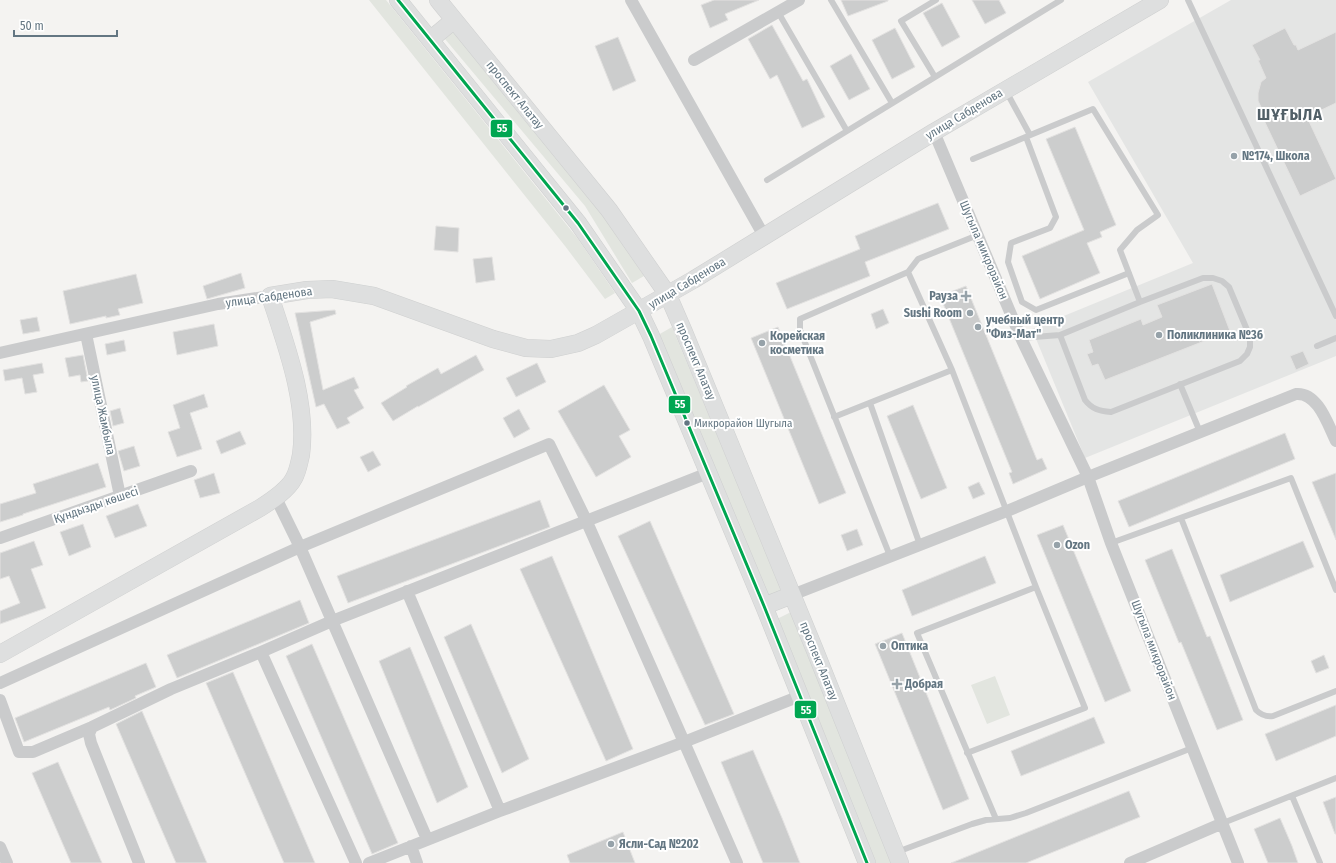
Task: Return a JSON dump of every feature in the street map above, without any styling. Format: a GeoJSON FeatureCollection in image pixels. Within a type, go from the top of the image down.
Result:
{"type":"FeatureCollection","features":[{"type":"Feature","properties":{"kind":"main road"},"geometry":{"type":"LineString","coordinates":[[398,0],[578,224],[639,311],[651,336],[764,606],[867,863]]}},
{"type":"Feature","properties":{"kind":"main road","name":"проспект Алатау"},"geometry":{"type":"LineString","coordinates":[[438,0],[609,210],[668,295],[792,595],[898,858]]}},
{"type":"Feature","properties":{"kind":"main road","name":"улица Сабденова"},"geometry":{"type":"LineString","coordinates":[[270,296],[307,290],[332,289],[374,296],[493,339],[526,348],[551,349],[578,343],[596,335],[668,295],[1005,90],[1139,5],[1160,0]]}},
{"type":"Feature","properties":{"kind":"main road"},"geometry":{"type":"LineString","coordinates":[[430,40],[454,20]]}},
{"type":"Feature","properties":{"kind":"main road"},"geometry":{"type":"LineString","coordinates":[[0,654],[276,498],[294,479],[299,466],[302,444],[302,421],[297,389],[286,343],[270,296]]}},
{"type":"Feature","properties":{"kind":"main road"},"geometry":{"type":"LineString","coordinates":[[764,606],[792,595]]}},
{"type":"Feature","properties":{"kind":"street"},"geometry":{"type":"LineString","coordinates":[[631,0],[764,236]]}},
{"type":"Feature","properties":{"kind":"street"},"geometry":{"type":"LineString","coordinates":[[694,60],[799,0]]}},
{"type":"Feature","properties":{"kind":"street","name":"Шугыла микрорайон"},"geometry":{"type":"LineString","coordinates":[[934,132],[1022,338],[1088,477],[1111,543],[1238,863]]}},
{"type":"Feature","properties":{"kind":"street","name":"улица Сабденова"},"geometry":{"type":"LineString","coordinates":[[0,353],[218,304],[270,296]]}},
{"type":"Feature","properties":{"kind":"street","name":"улица Жамбыла"},"geometry":{"type":"LineString","coordinates":[[86,334],[120,496]]}},
{"type":"Feature","properties":{"kind":"street"},"geometry":{"type":"LineString","coordinates":[[792,595],[1296,394],[1306,394],[1319,406],[1336,441]]}},
{"type":"Feature","properties":{"kind":"street"},"geometry":{"type":"LineString","coordinates":[[0,683],[300,547],[549,444],[586,520],[737,863]]}},
{"type":"Feature","properties":{"kind":"street","name":"Құндызды көшесі"},"geometry":{"type":"LineString","coordinates":[[0,538],[191,471]]}},
{"type":"Feature","properties":{"kind":"street"},"geometry":{"type":"LineString","coordinates":[[0,700],[19,752],[33,752],[92,727],[170,689],[332,621],[708,473]]}},
{"type":"Feature","properties":{"kind":"street"},"geometry":{"type":"LineString","coordinates":[[276,498],[300,547],[427,839]]}},
{"type":"Feature","properties":{"kind":"street"},"geometry":{"type":"LineString","coordinates":[[407,592],[500,811]]}},
{"type":"Feature","properties":{"kind":"street"},"geometry":{"type":"LineString","coordinates":[[261,652],[356,863]]}},
{"type":"Feature","properties":{"kind":"street"},"geometry":{"type":"LineString","coordinates":[[369,863],[427,839],[684,742],[800,696]]}},
{"type":"Feature","properties":{"kind":"street"},"geometry":{"type":"LineString","coordinates":[[92,727],[89,734],[91,743],[139,863]]}},
{"type":"Feature","properties":{"kind":"street"},"geometry":{"type":"LineString","coordinates":[[1130,863],[1147,860],[1223,823]]}},
{"type":"Feature","properties":{"kind":"street"},"geometry":{"type":"LineString","coordinates":[[0,846],[7,863]]}},
{"type":"Feature","properties":{"kind":"street"},"geometry":{"type":"LineString","coordinates":[[411,846],[417,863]]}},
{"type":"Feature","properties":{"kind":"lane"},"geometry":{"type":"LineString","coordinates":[[831,0],[892,103]]}},
{"type":"Feature","properties":{"kind":"lane"},"geometry":{"type":"LineString","coordinates":[[935,77],[901,21],[936,0]]}},
{"type":"Feature","properties":{"kind":"lane"},"geometry":{"type":"LineString","coordinates":[[767,180],[1061,0]]}},
{"type":"Feature","properties":{"kind":"lane"},"geometry":{"type":"LineString","coordinates":[[1188,0],[1336,316]]}},
{"type":"Feature","properties":{"kind":"lane"},"geometry":{"type":"LineString","coordinates":[[778,12],[847,131]]}},
{"type":"Feature","properties":{"kind":"lane"},"geometry":{"type":"LineString","coordinates":[[1005,90],[1028,136],[1056,217],[1050,228],[1011,243],[1008,262],[1022,302],[1036,310],[1129,273]]}},
{"type":"Feature","properties":{"kind":"lane"},"geometry":{"type":"LineString","coordinates":[[973,159],[1093,109],[1158,215],[1137,230],[1120,250],[1140,302]]}},
{"type":"Feature","properties":{"kind":"lane"},"geometry":{"type":"LineString","coordinates":[[890,556],[800,330],[800,319],[908,272],[918,259],[978,235]]}},
{"type":"Feature","properties":{"kind":"lane"},"geometry":{"type":"LineString","coordinates":[[908,272],[952,370],[1036,587],[1085,708],[967,753]]}},
{"type":"Feature","properties":{"kind":"lane"},"geometry":{"type":"LineString","coordinates":[[1022,338],[1060,334],[1203,278],[1213,278],[1222,281],[1229,287],[1250,338],[1250,347],[1247,354],[1240,361],[1110,412],[1100,411],[1090,407],[1085,400],[1060,334]]}},
{"type":"Feature","properties":{"kind":"lane"},"geometry":{"type":"LineString","coordinates":[[1317,346],[1336,338]]}},
{"type":"Feature","properties":{"kind":"lane"},"geometry":{"type":"LineString","coordinates":[[834,417],[952,370]]}},
{"type":"Feature","properties":{"kind":"lane"},"geometry":{"type":"LineString","coordinates":[[1180,384],[1200,432]]}},
{"type":"Feature","properties":{"kind":"lane"},"geometry":{"type":"LineString","coordinates":[[870,403],[920,545]]}},
{"type":"Feature","properties":{"kind":"lane"},"geometry":{"type":"LineString","coordinates":[[1111,543],[1291,478],[1336,590]]}},
{"type":"Feature","properties":{"kind":"lane"},"geometry":{"type":"LineString","coordinates":[[1181,518],[1256,710],[1259,714],[1266,717],[1273,716],[1336,691]]}},
{"type":"Feature","properties":{"kind":"lane"},"geometry":{"type":"LineString","coordinates":[[996,820],[917,633],[1036,587]]}},
{"type":"Feature","properties":{"kind":"lane"},"geometry":{"type":"LineString","coordinates":[[898,858],[972,824],[986,820],[1010,818],[1026,813],[1192,748]]}},
{"type":"Feature","properties":{"kind":"lane"},"geometry":{"type":"LineString","coordinates":[[1223,823],[1336,778]]}},
{"type":"Feature","properties":{"kind":"lane"},"geometry":{"type":"LineString","coordinates":[[1292,796],[1320,863]]}},
{"type":"Feature","properties":{"kind":"shaded area"},"geometry":{"type":"Polygon","coordinates":[[[369,0],[386,0],[578,239],[615,293],[605,299],[565,246],[369,0]]]}},
{"type":"Feature","properties":{"kind":"shaded area","name":"№174, Школа"},"geometry":{"type":"Polygon","coordinates":[[[1231,0],[1336,0],[1336,356],[1085,458],[1032,329],[1193,263],[1088,82],[1231,0]]]}},
{"type":"Feature","properties":{"kind":"shaded area"},"geometry":{"type":"Polygon","coordinates":[[[452,32],[458,33],[595,202],[644,276],[632,283],[585,206],[445,39],[446,36],[452,32]]]}},
{"type":"Feature","properties":{"kind":"shaded area"},"geometry":{"type":"Polygon","coordinates":[[[672,327],[780,586],[780,593],[771,596],[768,594],[658,335],[672,327]]]}},
{"type":"Feature","properties":{"kind":"shaded area"},"geometry":{"type":"Polygon","coordinates":[[[791,612],[892,863],[876,863],[777,619],[791,612]]]}},
{"type":"Feature","properties":{"kind":"shaded area"},"geometry":{"type":"Polygon","coordinates":[[[995,676],[1010,715],[987,724],[971,685],[995,676]]]}},
{"type":"Feature","properties":{"kind":"building"},"geometry":{"type":"Polygon","coordinates":[[[714,0],[759,0],[725,14],[728,20],[710,28],[701,5],[714,0]]]}},
{"type":"Feature","properties":{"kind":"building"},"geometry":{"type":"Polygon","coordinates":[[[841,0],[888,0],[888,1],[848,16],[841,0]]]}},
{"type":"Feature","properties":{"kind":"building"},"geometry":{"type":"Polygon","coordinates":[[[972,0],[999,0],[1006,13],[985,24],[972,0]]]}},
{"type":"Feature","properties":{"kind":"building"},"geometry":{"type":"Polygon","coordinates":[[[942,3],[960,37],[942,47],[923,13],[942,3]]]}},
{"type":"Feature","properties":{"kind":"building"},"geometry":{"type":"Polygon","coordinates":[[[772,25],[803,81],[807,79],[825,117],[802,128],[777,75],[770,79],[748,39],[772,25]]]}},
{"type":"Feature","properties":{"kind":"building"},"geometry":{"type":"Polygon","coordinates":[[[895,28],[915,67],[892,79],[872,40],[895,28]]]}},
{"type":"Feature","properties":{"kind":"building"},"geometry":{"type":"Polygon","coordinates":[[[1285,28],[1298,50],[1336,32],[1336,103],[1307,117],[1336,179],[1300,196],[1260,112],[1263,111],[1258,101],[1258,93],[1261,82],[1266,78],[1258,60],[1260,60],[1252,45],[1285,28]]]}},
{"type":"Feature","properties":{"kind":"building"},"geometry":{"type":"Polygon","coordinates":[[[618,37],[636,81],[613,91],[595,46],[618,37]]]}},
{"type":"Feature","properties":{"kind":"building"},"geometry":{"type":"Polygon","coordinates":[[[851,54],[870,89],[849,100],[830,66],[851,54]]]}},
{"type":"Feature","properties":{"kind":"building"},"geometry":{"type":"Polygon","coordinates":[[[1075,127],[1116,225],[1100,232],[1102,237],[1087,243],[1100,273],[1040,299],[1022,256],[1084,230],[1046,139],[1075,127]]]}},
{"type":"Feature","properties":{"kind":"building"},"geometry":{"type":"Polygon","coordinates":[[[938,203],[949,229],[865,262],[870,276],[787,309],[776,283],[860,249],[855,236],[938,203]]]}},
{"type":"Feature","properties":{"kind":"building"},"geometry":{"type":"Polygon","coordinates":[[[436,226],[459,228],[458,252],[434,250],[436,226]]]}},
{"type":"Feature","properties":{"kind":"building"},"geometry":{"type":"Polygon","coordinates":[[[492,257],[495,280],[476,283],[473,259],[492,257]]]}},
{"type":"Feature","properties":{"kind":"building"},"geometry":{"type":"Polygon","coordinates":[[[241,273],[245,288],[207,299],[203,286],[241,273]]]}},
{"type":"Feature","properties":{"kind":"building"},"geometry":{"type":"Polygon","coordinates":[[[136,274],[143,303],[118,309],[120,315],[106,318],[106,316],[70,324],[63,291],[136,274]]]}},
{"type":"Feature","properties":{"kind":"building","name":"Поликлиника №36"},"geometry":{"type":"Polygon","coordinates":[[[1212,284],[1230,331],[1105,380],[1098,364],[1092,366],[1087,354],[1093,352],[1089,340],[1141,319],[1143,325],[1162,317],[1157,305],[1212,284]]]}},
{"type":"Feature","properties":{"kind":"building"},"geometry":{"type":"Polygon","coordinates":[[[966,286],[1037,460],[1042,458],[1047,469],[1013,484],[1009,473],[1012,472],[940,296],[966,286]]]}},
{"type":"Feature","properties":{"kind":"building"},"geometry":{"type":"Polygon","coordinates":[[[883,309],[889,323],[876,329],[871,314],[883,309]]]}},
{"type":"Feature","properties":{"kind":"building"},"geometry":{"type":"Polygon","coordinates":[[[335,310],[336,314],[310,322],[323,390],[354,377],[359,388],[354,390],[364,408],[347,418],[350,423],[337,429],[324,404],[316,407],[295,313],[335,310]]]}},
{"type":"Feature","properties":{"kind":"building"},"geometry":{"type":"Polygon","coordinates":[[[37,317],[40,331],[23,334],[20,320],[37,317]]]}},
{"type":"Feature","properties":{"kind":"building"},"geometry":{"type":"Polygon","coordinates":[[[214,324],[218,346],[177,355],[173,332],[214,324]]]}},
{"type":"Feature","properties":{"kind":"building"},"geometry":{"type":"Polygon","coordinates":[[[778,327],[846,493],[819,504],[751,338],[778,327]]]}},
{"type":"Feature","properties":{"kind":"building"},"geometry":{"type":"Polygon","coordinates":[[[124,340],[126,351],[107,355],[105,344],[124,340]]]}},
{"type":"Feature","properties":{"kind":"building"},"geometry":{"type":"Polygon","coordinates":[[[1303,351],[1309,364],[1296,370],[1290,356],[1303,351]]]}},
{"type":"Feature","properties":{"kind":"building"},"geometry":{"type":"Polygon","coordinates":[[[83,355],[88,381],[81,382],[80,375],[69,377],[65,358],[83,355]]]}},
{"type":"Feature","properties":{"kind":"building"},"geometry":{"type":"Polygon","coordinates":[[[476,355],[484,370],[393,421],[381,403],[407,387],[406,386],[438,368],[441,374],[476,355]]]}},
{"type":"Feature","properties":{"kind":"building"},"geometry":{"type":"Polygon","coordinates":[[[42,363],[44,373],[33,375],[37,392],[25,394],[22,378],[5,381],[3,370],[42,363]]]}},
{"type":"Feature","properties":{"kind":"building"},"geometry":{"type":"Polygon","coordinates":[[[537,363],[546,382],[516,397],[506,378],[537,363]]]}},
{"type":"Feature","properties":{"kind":"building"},"geometry":{"type":"Polygon","coordinates":[[[604,385],[630,430],[619,436],[631,457],[596,477],[558,411],[604,385]]]}},
{"type":"Feature","properties":{"kind":"building"},"geometry":{"type":"Polygon","coordinates":[[[204,394],[208,407],[190,413],[202,449],[177,457],[168,432],[180,428],[173,405],[204,394]]]}},
{"type":"Feature","properties":{"kind":"building"},"geometry":{"type":"Polygon","coordinates":[[[913,405],[947,488],[921,499],[887,416],[913,405]]]}},
{"type":"Feature","properties":{"kind":"building"},"geometry":{"type":"Polygon","coordinates":[[[120,408],[124,423],[113,426],[110,411],[120,408]]]}},
{"type":"Feature","properties":{"kind":"building"},"geometry":{"type":"Polygon","coordinates":[[[519,409],[530,429],[514,438],[503,418],[519,409]]]}},
{"type":"Feature","properties":{"kind":"building"},"geometry":{"type":"Polygon","coordinates":[[[240,431],[246,444],[221,454],[216,441],[240,431]]]}},
{"type":"Feature","properties":{"kind":"building"},"geometry":{"type":"Polygon","coordinates":[[[1285,433],[1295,459],[1129,527],[1118,501],[1285,433]]]}},
{"type":"Feature","properties":{"kind":"building"},"geometry":{"type":"Polygon","coordinates":[[[134,446],[140,466],[124,471],[118,451],[134,446]]]}},
{"type":"Feature","properties":{"kind":"building"},"geometry":{"type":"Polygon","coordinates":[[[373,451],[381,465],[368,472],[360,457],[373,451]]]}},
{"type":"Feature","properties":{"kind":"building"},"geometry":{"type":"Polygon","coordinates":[[[98,463],[106,487],[0,522],[0,504],[36,493],[33,484],[98,463]]]}},
{"type":"Feature","properties":{"kind":"building"},"geometry":{"type":"Polygon","coordinates":[[[214,473],[220,493],[200,498],[194,480],[214,473]]]}},
{"type":"Feature","properties":{"kind":"building"},"geometry":{"type":"Polygon","coordinates":[[[1336,473],[1336,540],[1312,482],[1336,473]]]}},
{"type":"Feature","properties":{"kind":"building"},"geometry":{"type":"Polygon","coordinates":[[[979,482],[985,494],[973,499],[968,487],[979,482]]]}},
{"type":"Feature","properties":{"kind":"building"},"geometry":{"type":"Polygon","coordinates":[[[540,500],[550,527],[348,603],[337,576],[540,500]]]}},
{"type":"Feature","properties":{"kind":"building"},"geometry":{"type":"Polygon","coordinates":[[[138,504],[147,526],[115,538],[106,516],[138,504]]]}},
{"type":"Feature","properties":{"kind":"building"},"geometry":{"type":"Polygon","coordinates":[[[650,521],[734,714],[705,725],[618,536],[650,521]]]}},
{"type":"Feature","properties":{"kind":"building"},"geometry":{"type":"Polygon","coordinates":[[[83,524],[91,547],[69,556],[60,532],[83,524]]]}},
{"type":"Feature","properties":{"kind":"building"},"geometry":{"type":"Polygon","coordinates":[[[1063,525],[1131,691],[1105,702],[1037,535],[1063,525]]]}},
{"type":"Feature","properties":{"kind":"building"},"geometry":{"type":"Polygon","coordinates":[[[857,529],[863,545],[847,551],[841,535],[857,529]]]}},
{"type":"Feature","properties":{"kind":"building"},"geometry":{"type":"Polygon","coordinates":[[[34,541],[43,565],[31,569],[46,608],[0,624],[0,611],[20,603],[9,576],[0,579],[0,553],[34,541]]]}},
{"type":"Feature","properties":{"kind":"building"},"geometry":{"type":"Polygon","coordinates":[[[1303,541],[1314,567],[1230,602],[1220,575],[1303,541]]]}},
{"type":"Feature","properties":{"kind":"building"},"geometry":{"type":"Polygon","coordinates":[[[1172,549],[1207,637],[1210,636],[1243,720],[1217,730],[1145,560],[1172,549]]]}},
{"type":"Feature","properties":{"kind":"building"},"geometry":{"type":"Polygon","coordinates":[[[552,556],[633,749],[606,761],[520,569],[552,556]]]}},
{"type":"Feature","properties":{"kind":"building"},"geometry":{"type":"Polygon","coordinates":[[[985,556],[996,583],[912,616],[902,590],[985,556]]]}},
{"type":"Feature","properties":{"kind":"building"},"geometry":{"type":"Polygon","coordinates":[[[300,600],[309,623],[177,678],[167,655],[300,600]]]}},
{"type":"Feature","properties":{"kind":"building"},"geometry":{"type":"Polygon","coordinates":[[[471,624],[529,759],[502,773],[444,637],[471,624]]]}},
{"type":"Feature","properties":{"kind":"building"},"geometry":{"type":"Polygon","coordinates":[[[902,633],[969,799],[943,810],[875,644],[902,633]]]}},
{"type":"Feature","properties":{"kind":"building"},"geometry":{"type":"Polygon","coordinates":[[[312,644],[398,843],[372,854],[286,656],[312,644]]]}},
{"type":"Feature","properties":{"kind":"building"},"geometry":{"type":"Polygon","coordinates":[[[410,647],[468,787],[437,803],[379,661],[410,647]]]}},
{"type":"Feature","properties":{"kind":"building"},"geometry":{"type":"Polygon","coordinates":[[[1324,655],[1329,668],[1316,673],[1311,661],[1324,655]]]}},
{"type":"Feature","properties":{"kind":"building"},"geometry":{"type":"Polygon","coordinates":[[[146,663],[156,687],[135,696],[136,698],[110,710],[109,707],[24,742],[15,718],[146,663]]]}},
{"type":"Feature","properties":{"kind":"building"},"geometry":{"type":"Polygon","coordinates":[[[233,672],[315,863],[284,863],[206,683],[233,672]]]}},
{"type":"Feature","properties":{"kind":"building"},"geometry":{"type":"Polygon","coordinates":[[[1336,705],[1336,736],[1276,761],[1265,734],[1336,705]]]}},
{"type":"Feature","properties":{"kind":"building"},"geometry":{"type":"Polygon","coordinates":[[[142,711],[207,863],[176,863],[116,724],[142,711]]]}},
{"type":"Feature","properties":{"kind":"building"},"geometry":{"type":"Polygon","coordinates":[[[1094,717],[1105,743],[1021,776],[1011,751],[1094,717]]]}},
{"type":"Feature","properties":{"kind":"building"},"geometry":{"type":"Polygon","coordinates":[[[753,750],[800,863],[763,863],[721,762],[753,750]]]}},
{"type":"Feature","properties":{"kind":"building"},"geometry":{"type":"Polygon","coordinates":[[[58,762],[102,863],[71,863],[32,773],[58,762]]]}},
{"type":"Feature","properties":{"kind":"building"},"geometry":{"type":"Polygon","coordinates":[[[1129,791],[1140,817],[1026,863],[951,863],[1129,791]]]}},
{"type":"Feature","properties":{"kind":"building"},"geometry":{"type":"Polygon","coordinates":[[[1336,797],[1336,834],[1335,834],[1323,802],[1336,797]]]}},
{"type":"Feature","properties":{"kind":"building"},"geometry":{"type":"Polygon","coordinates":[[[1280,818],[1298,863],[1268,863],[1254,829],[1280,818]]]}},
{"type":"Feature","properties":{"kind":"building","name":"Ясли-Сад №202"},"geometry":{"type":"Polygon","coordinates":[[[623,832],[635,863],[570,863],[567,855],[623,832]]]}},
{"type":"Feature","properties":{"kind":"transit line","name":"55"},"geometry":{"type":"LineString","coordinates":[[398,0],[578,223],[639,311],[651,336],[764,606],[867,863]]}},
{"type":"Feature","properties":{"kind":"place","name":"№174, Школа"},"geometry":{"type":"Point","coordinates":[1234,156]}},
{"type":"Feature","properties":{"kind":"place","name":"Рауза"},"geometry":{"type":"Point","coordinates":[966,296]}},
{"type":"Feature","properties":{"kind":"place","name":"Sushi Room"},"geometry":{"type":"Point","coordinates":[970,313]}},
{"type":"Feature","properties":{"kind":"place","name":"учебный центр \"Физ-Мат\""},"geometry":{"type":"Point","coordinates":[978,327]}},
{"type":"Feature","properties":{"kind":"place","name":"Поликлиника №36"},"geometry":{"type":"Point","coordinates":[1159,335]}},
{"type":"Feature","properties":{"kind":"place","name":"Корейская косметика"},"geometry":{"type":"Point","coordinates":[762,343]}},
{"type":"Feature","properties":{"kind":"place","name":"Микрорайон Шугыла"},"geometry":{"type":"Point","coordinates":[687,423]}},
{"type":"Feature","properties":{"kind":"place","name":"Ozon"},"geometry":{"type":"Point","coordinates":[1057,545]}},
{"type":"Feature","properties":{"kind":"place","name":"Оптика"},"geometry":{"type":"Point","coordinates":[883,646]}},
{"type":"Feature","properties":{"kind":"place","name":"Добрая"},"geometry":{"type":"Point","coordinates":[897,684]}},
{"type":"Feature","properties":{"kind":"place","name":"Ясли-Сад №202"},"geometry":{"type":"Point","coordinates":[611,844]}},
{"type":"Feature","properties":{"kind":"district","name":"ШҰҒЫЛА"},"geometry":{"type":"Point","coordinates":[1290,114]}}]}
